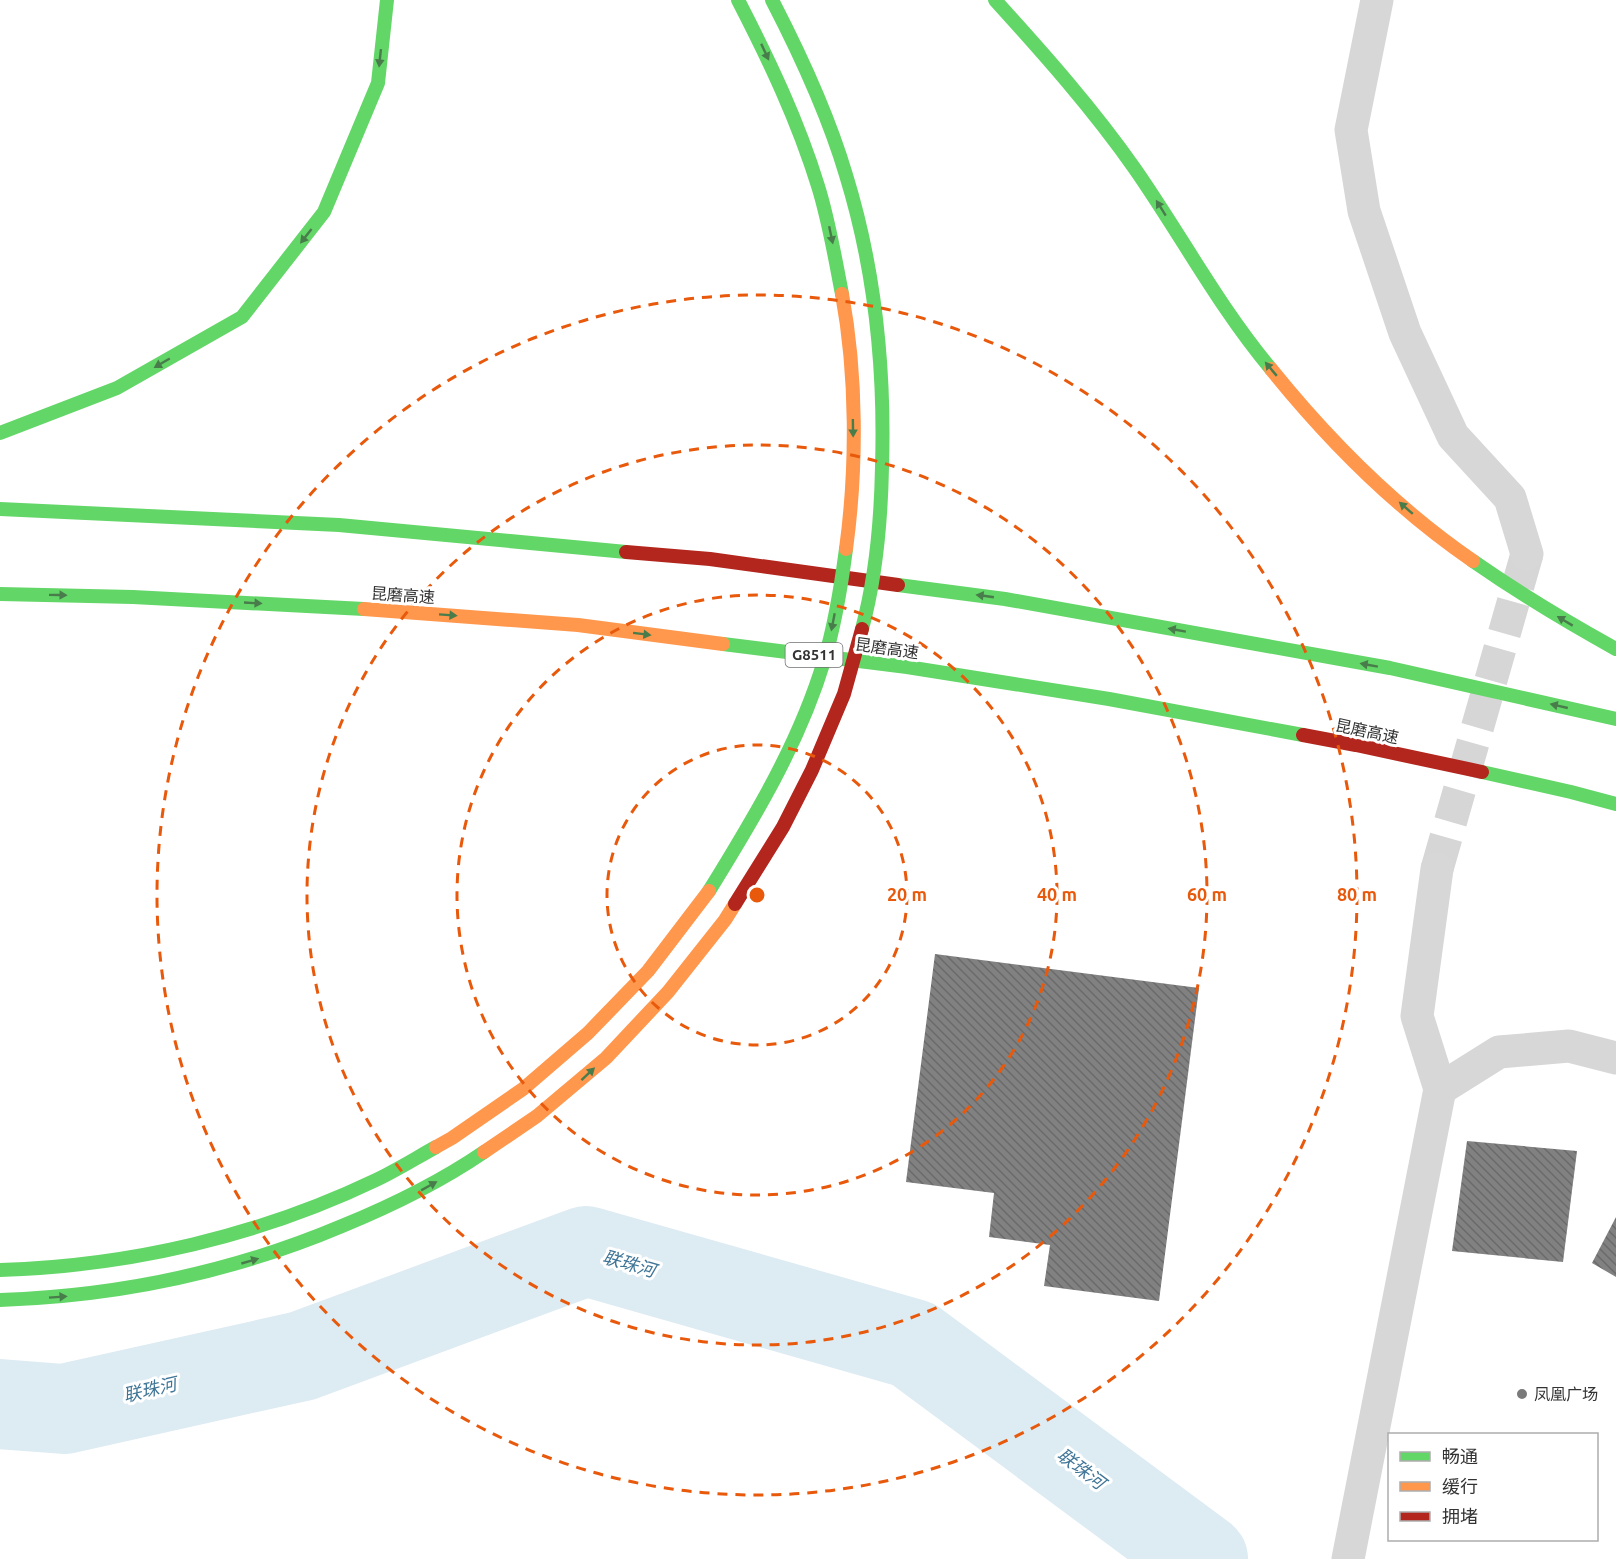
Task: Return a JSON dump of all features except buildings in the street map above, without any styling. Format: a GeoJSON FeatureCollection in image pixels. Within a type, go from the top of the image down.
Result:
{"type":"FeatureCollection","features":[{"type":"Feature","properties":{"kind":"highway"},"geometry":{"type":"LineString","coordinates":[[0,433],[117,388],[242,317],[324,212],[378,83],[387,0]]}},
{"type":"Feature","properties":{"kind":"highway"},"geometry":{"type":"LineString","coordinates":[[0,1270],[42,1269],[123,1259],[240,1232],[294,1215],[331,1200],[370,1183],[447,1142],[523,1090],[561,1059],[634,988],[702,902],[734,853],[764,800],[819,680],[831,635],[844,565],[853,471],[853,398],[850,358],[839,274],[830,231],[818,185],[785,93],[738,0]]}},
{"type":"Feature","properties":{"kind":"highway"},"geometry":{"type":"LineString","coordinates":[[0,1300],[70,1296],[128,1288],[194,1275],[257,1258],[342,1228],[452,1174],[541,1113],[580,1082],[618,1047],[692,965],[760,868],[791,814],[847,689],[860,641],[874,570],[881,508],[883,435],[881,376],[875,313],[859,224],[847,177],[812,82],[772,0]]}},
{"type":"Feature","properties":{"kind":"highway"},"geometry":{"type":"LineString","coordinates":[[995,0],[1033,41],[1116,142],[1154,196],[1224,306],[1260,356],[1298,402],[1338,444],[1377,483],[1458,550],[1536,604],[1616,650]]}},
{"type":"Feature","properties":{"kind":"highway"},"geometry":{"type":"LineString","coordinates":[[0,509],[339,525],[722,560],[1005,599],[1390,668],[1616,720]]}},
{"type":"Feature","properties":{"kind":"highway","name":"昆磨高速"},"geometry":{"type":"LineString","coordinates":[[0,594],[133,597],[322,606],[567,625],[907,667],[1109,699],[1356,745],[1616,804]]}},
{"type":"Feature","properties":{"kind":"street"},"geometry":{"type":"LineString","coordinates":[[1377,0],[1352,130],[1364,211],[1405,333],[1453,436],[1510,498],[1527,554]]}},
{"type":"Feature","properties":{"kind":"street"},"geometry":{"type":"LineString","coordinates":[[1348,1559],[1440,1089],[1417,1016],[1437,869]]}},
{"type":"Feature","properties":{"kind":"street"},"geometry":{"type":"LineString","coordinates":[[1440,1089],[1499,1052],[1569,1046],[1616,1058]]}},
{"type":"Feature","properties":{"kind":"waterway","name":"联珠河"},"geometry":{"type":"LineString","coordinates":[[0,1404],[64,1409],[302,1356],[586,1251],[913,1344],[1203,1559]]}},
{"type":"Feature","properties":{"kind":"tunnel"},"geometry":{"type":"LineString","coordinates":[[1437,869],[1527,554]]}},
{"type":"Feature","properties":{"kind":"traffic: fast"},"geometry":{"type":"LineString","coordinates":[[0,433],[117,388],[242,317],[324,212],[378,83],[387,0]]}},
{"type":"Feature","properties":{"kind":"traffic: fast"},"geometry":{"type":"LineString","coordinates":[[738,0],[782,91],[810,162],[832,240],[842,294]]}},
{"type":"Feature","properties":{"kind":"traffic: fast"},"geometry":{"type":"LineString","coordinates":[[772,0],[813,86],[839,152],[856,211],[871,283],[880,356],[883,430],[877,549],[862,629]]}},
{"type":"Feature","properties":{"kind":"traffic: fast"},"geometry":{"type":"LineString","coordinates":[[995,0],[1068,82],[1119,147],[1234,321],[1271,369]]}},
{"type":"Feature","properties":{"kind":"traffic: fast"},"geometry":{"type":"LineString","coordinates":[[0,509],[339,525],[626,552]]}},
{"type":"Feature","properties":{"kind":"traffic: fast"},"geometry":{"type":"LineString","coordinates":[[709,891],[759,808],[802,722],[828,647],[846,549]]}},
{"type":"Feature","properties":{"kind":"traffic: fast"},"geometry":{"type":"LineString","coordinates":[[1473,561],[1543,607],[1616,649]]}},
{"type":"Feature","properties":{"kind":"traffic: fast"},"geometry":{"type":"LineString","coordinates":[[898,585],[1005,599],[1390,668],[1616,719]]}},
{"type":"Feature","properties":{"kind":"traffic: fast"},"geometry":{"type":"LineString","coordinates":[[0,594],[133,597],[364,609]]}},
{"type":"Feature","properties":{"kind":"traffic: fast"},"geometry":{"type":"LineString","coordinates":[[723,644],[907,667],[1109,699],[1303,735]]}},
{"type":"Feature","properties":{"kind":"traffic: fast"},"geometry":{"type":"LineString","coordinates":[[1482,772],[1616,804]]}},
{"type":"Feature","properties":{"kind":"traffic: fast"},"geometry":{"type":"LineString","coordinates":[[0,1270],[49,1267],[145,1255],[240,1232],[332,1200],[384,1176],[436,1147]]}},
{"type":"Feature","properties":{"kind":"traffic: fast"},"geometry":{"type":"LineString","coordinates":[[0,1300],[44,1298],[131,1287],[217,1269],[301,1242],[379,1210],[415,1193],[484,1152]]}},
{"type":"Feature","properties":{"kind":"traffic: slow"},"geometry":{"type":"LineString","coordinates":[[842,294],[847,325],[854,422],[850,518],[846,549]]}},
{"type":"Feature","properties":{"kind":"traffic: slow"},"geometry":{"type":"LineString","coordinates":[[1271,369],[1316,422],[1365,472],[1417,519],[1473,561]]}},
{"type":"Feature","properties":{"kind":"traffic: slow"},"geometry":{"type":"LineString","coordinates":[[364,609],[578,625],[723,644]]}},
{"type":"Feature","properties":{"kind":"traffic: slow"},"geometry":{"type":"LineString","coordinates":[[436,1147],[523,1089],[588,1033],[648,971],[709,891]]}},
{"type":"Feature","properties":{"kind":"traffic: slow"},"geometry":{"type":"LineString","coordinates":[[484,1152],[537,1116],[606,1058],[668,992],[735,904]]}},
{"type":"Feature","properties":{"kind":"traffic: jam"},"geometry":{"type":"LineString","coordinates":[[626,552],[710,559],[898,585]]}},
{"type":"Feature","properties":{"kind":"traffic: jam"},"geometry":{"type":"LineString","coordinates":[[735,904],[783,827],[812,770],[844,694],[862,629]]}},
{"type":"Feature","properties":{"kind":"traffic: jam"},"geometry":{"type":"LineString","coordinates":[[1303,735],[1482,772]]}},
{"type":"Feature","properties":{"kind":"place","name":"凤凰广场"},"geometry":{"type":"Point","coordinates":[1522,1394]}}]}
